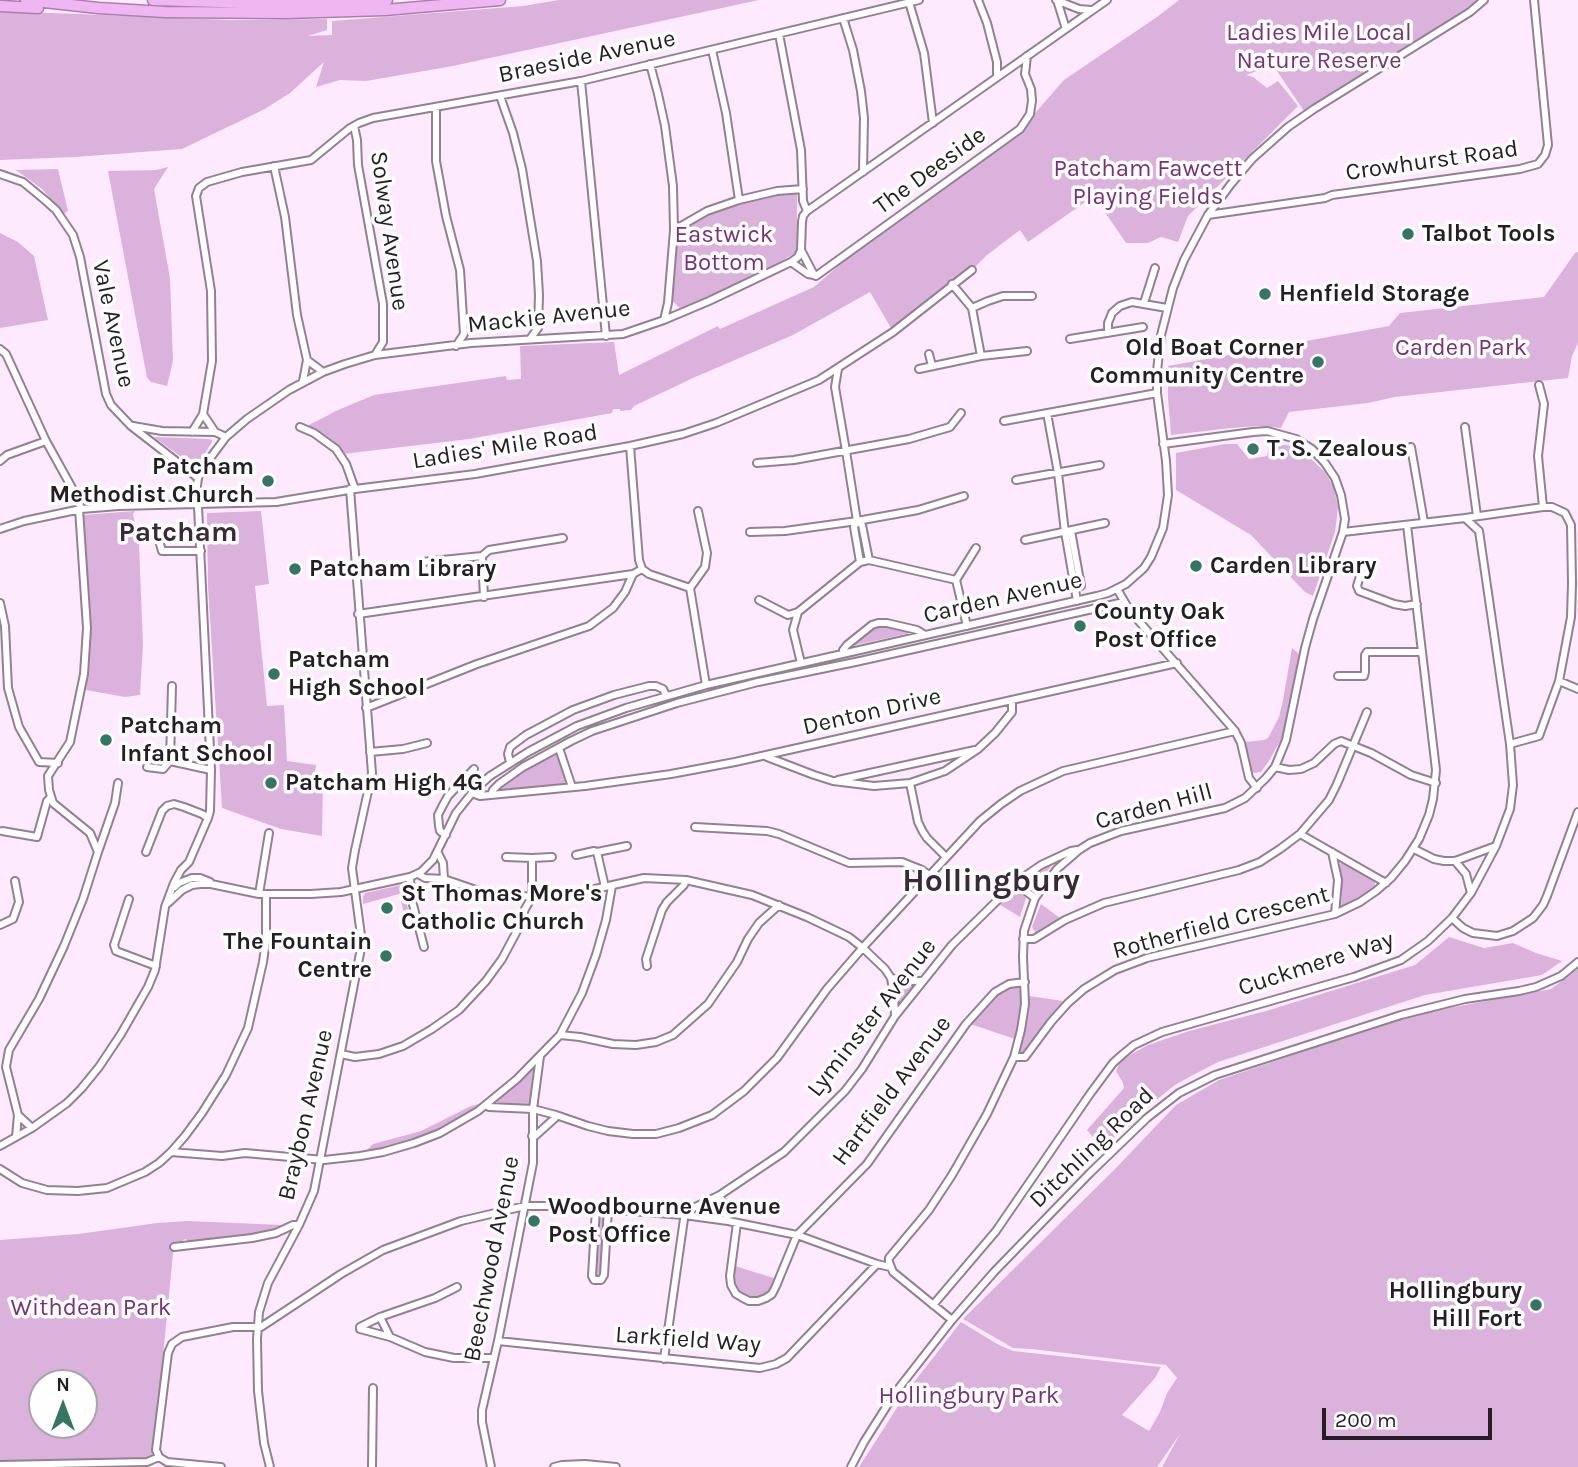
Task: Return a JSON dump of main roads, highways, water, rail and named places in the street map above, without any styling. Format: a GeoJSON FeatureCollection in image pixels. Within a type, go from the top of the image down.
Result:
{"type":"FeatureCollection","features":[{"type":"Feature","properties":{"kind":"highway"},"geometry":{"type":"LineString","coordinates":[[26,0],[165,12],[286,13],[385,10],[500,0]]}},
{"type":"Feature","properties":{"kind":"highway"},"geometry":{"type":"LineString","coordinates":[[153,0],[286,4],[387,0]]}},
{"type":"Feature","properties":{"kind":"highway"},"geometry":{"type":"LineString","coordinates":[[0,6],[98,8]]}},
{"type":"Feature","properties":{"kind":"place","name":"Talbot Tools"},"geometry":{"type":"Point","coordinates":[1408,234]}},
{"type":"Feature","properties":{"kind":"place","name":"Henfield Storage"},"geometry":{"type":"Point","coordinates":[1265,294]}},
{"type":"Feature","properties":{"kind":"place","name":"Old Boat Corner Community Centre"},"geometry":{"type":"Point","coordinates":[1318,362]}},
{"type":"Feature","properties":{"kind":"place","name":"T. S. Zealous"},"geometry":{"type":"Point","coordinates":[1253,449]}},
{"type":"Feature","properties":{"kind":"place","name":"Patcham Methodist Church"},"geometry":{"type":"Point","coordinates":[268,481]}},
{"type":"Feature","properties":{"kind":"place","name":"Carden Library"},"geometry":{"type":"Point","coordinates":[1196,566]}},
{"type":"Feature","properties":{"kind":"place","name":"Patcham Library"},"geometry":{"type":"Point","coordinates":[295,569]}},
{"type":"Feature","properties":{"kind":"place","name":"County Oak Post Office"},"geometry":{"type":"Point","coordinates":[1080,626]}},
{"type":"Feature","properties":{"kind":"place","name":"Patcham High School"},"geometry":{"type":"Point","coordinates":[274,674]}},
{"type":"Feature","properties":{"kind":"place","name":"Patcham Infant School"},"geometry":{"type":"Point","coordinates":[106,740]}},
{"type":"Feature","properties":{"kind":"place","name":"Patcham High 4G"},"geometry":{"type":"Point","coordinates":[271,783]}},
{"type":"Feature","properties":{"kind":"place","name":"St Thomas More's Catholic Church"},"geometry":{"type":"Point","coordinates":[387,908]}},
{"type":"Feature","properties":{"kind":"place","name":"The Fountain Centre"},"geometry":{"type":"Point","coordinates":[386,956]}},
{"type":"Feature","properties":{"kind":"place","name":"Woodbourne Avenue Post Office"},"geometry":{"type":"Point","coordinates":[534,1221]}},
{"type":"Feature","properties":{"kind":"place","name":"Hollingbury Hill Fort"},"geometry":{"type":"Point","coordinates":[1536,1305]}},
{"type":"Feature","properties":{"kind":"district","name":"Patcham"},"geometry":{"type":"Point","coordinates":[178,533]}},
{"type":"Feature","properties":{"kind":"district","name":"Hollingbury"},"geometry":{"type":"Point","coordinates":[991,882]}},
{"type":"Feature","properties":{"kind":"park label","name":"Ladies Mile Local Nature Reserve"},"geometry":{"type":"Point","coordinates":[1319,47]}},
{"type":"Feature","properties":{"kind":"park label","name":"Patcham Fawcett Playing Fields"},"geometry":{"type":"Point","coordinates":[1148,183]}},
{"type":"Feature","properties":{"kind":"park label","name":"Eastwick Bottom"},"geometry":{"type":"Point","coordinates":[724,249]}},
{"type":"Feature","properties":{"kind":"park label","name":"Carden Park"},"geometry":{"type":"Point","coordinates":[1461,348]}},
{"type":"Feature","properties":{"kind":"park label","name":"Withdean Park"},"geometry":{"type":"Point","coordinates":[91,1308]}},
{"type":"Feature","properties":{"kind":"park label","name":"Hollingbury Park"},"geometry":{"type":"Point","coordinates":[969,1396]}}]}
